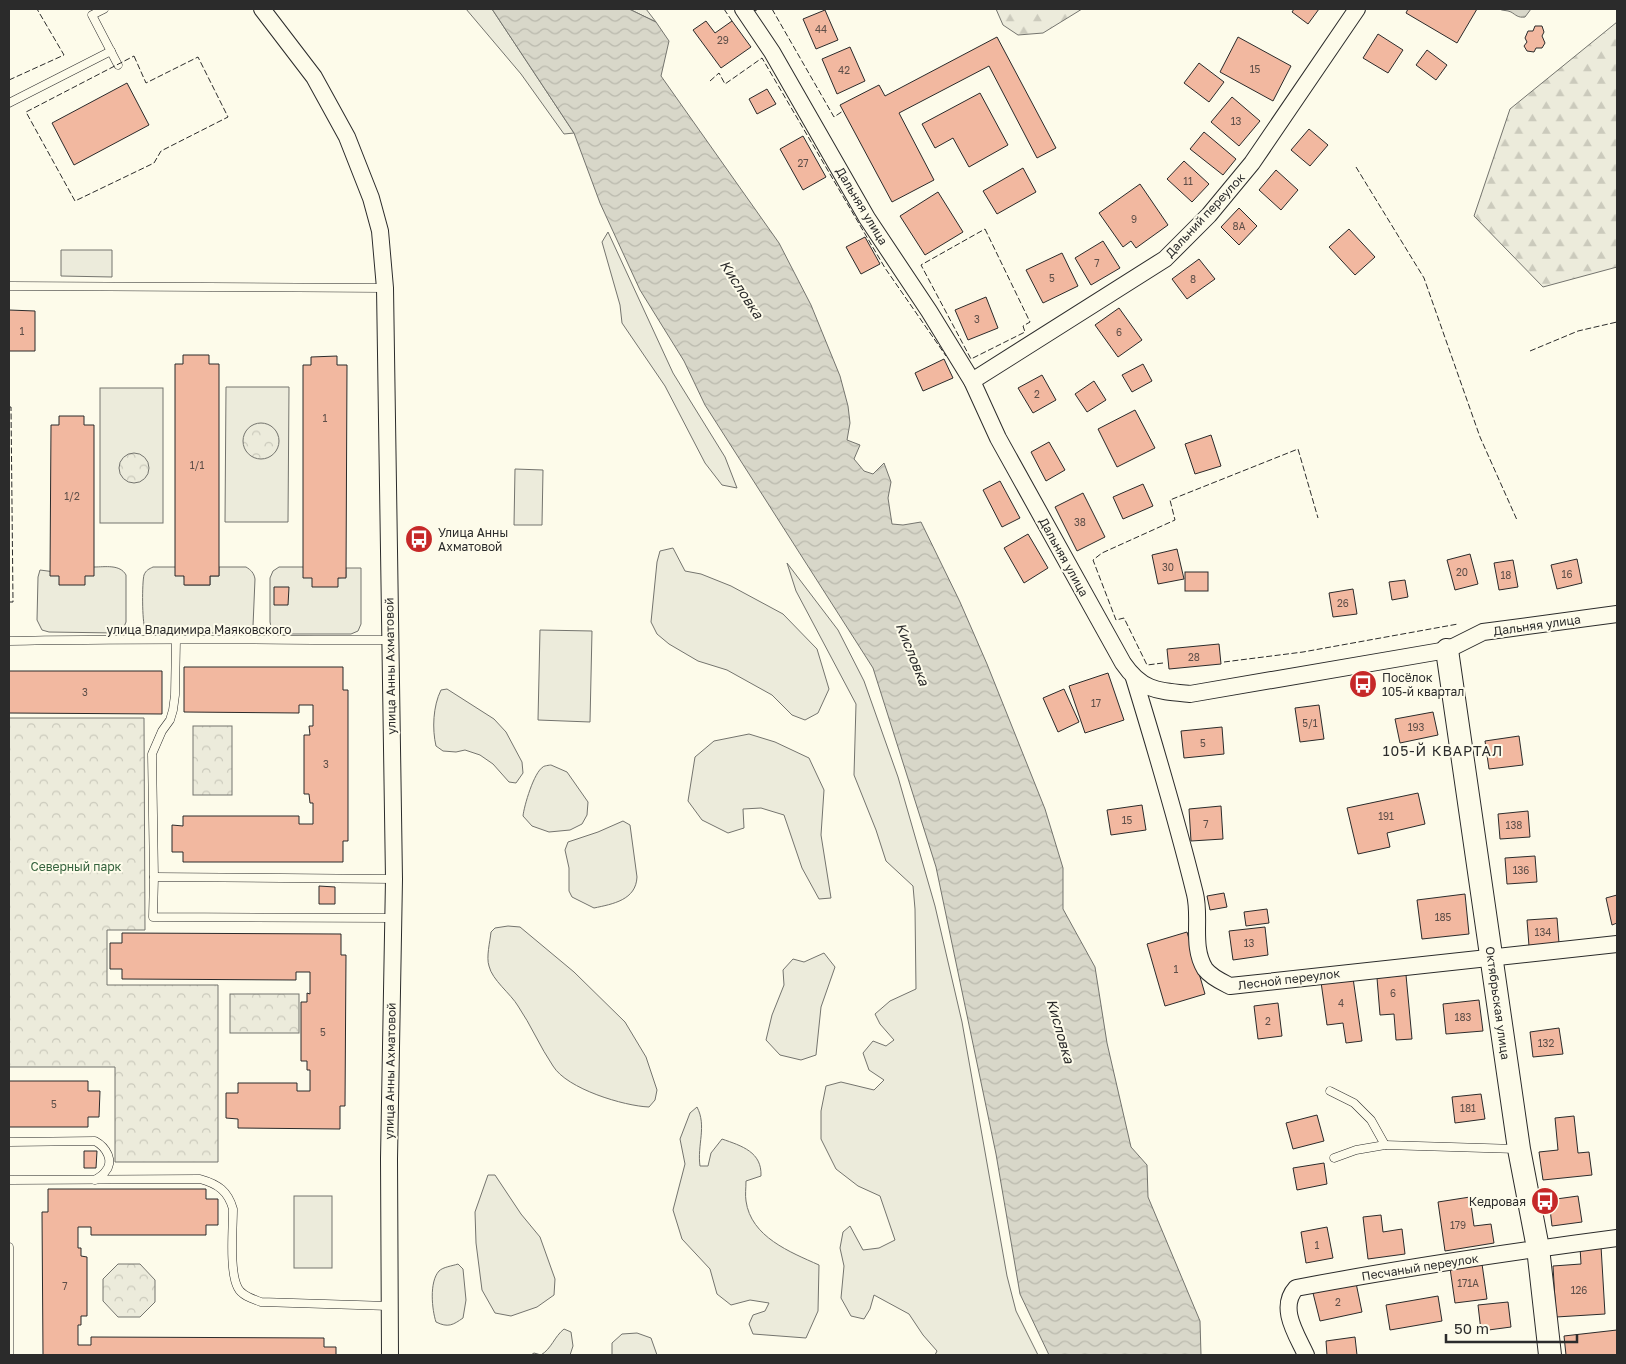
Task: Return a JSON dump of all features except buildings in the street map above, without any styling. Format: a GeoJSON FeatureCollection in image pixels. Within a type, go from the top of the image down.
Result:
{"type":"FeatureCollection","features":[{"type":"Feature","properties":{"kind":"street","name":"улица Анны Ахматовой"},"geometry":{"type":"LineString","coordinates":[[262,9],[314,77],[347,137],[371,198],[380,231],[385,288],[394,879],[389,1159],[390,1355]]}},
{"type":"Feature","properties":{"kind":"street","name":"Дальняя улица"},"geometry":{"type":"LineString","coordinates":[[743,9],[772,52],[867,218],[929,311],[972,381],[998,438],[1134,678],[1148,687],[1190,694],[1447,650],[1483,632],[1617,614]]}},
{"type":"Feature","properties":{"kind":"street","name":"Дальний переулок"},"geometry":{"type":"LineString","coordinates":[[972,381],[1165,259],[1209,215],[1252,163],[1357,9]]}},
{"type":"Feature","properties":{"kind":"street","name":"Октябрьская улица"},"geometry":{"type":"LineString","coordinates":[[1447,650],[1519,1149],[1538,1248],[1550,1355]]}},
{"type":"Feature","properties":{"kind":"street","name":"Лесной переулок"},"geometry":{"type":"LineString","coordinates":[[1134,678],[1166,783],[1196,897],[1197,948],[1206,969],[1219,981],[1230,986],[1617,944]]}},
{"type":"Feature","properties":{"kind":"street","name":"Песчаный переулок"},"geometry":{"type":"LineString","coordinates":[[1306,1355],[1287,1312],[1290,1298],[1296,1288],[1538,1248],[1617,1238]]}},
{"type":"Feature","properties":{"kind":"lane"},"geometry":{"type":"LineString","coordinates":[[104,9],[92,15],[118,65]]}},
{"type":"Feature","properties":{"kind":"lane"},"geometry":{"type":"LineString","coordinates":[[9,102],[111,51]]}},
{"type":"Feature","properties":{"kind":"lane"},"geometry":{"type":"LineString","coordinates":[[9,286],[385,288]]}},
{"type":"Feature","properties":{"kind":"lane","name":"улица Владимира Маяковского"},"geometry":{"type":"LineString","coordinates":[[9,641],[138,638],[176,640],[389,640]]}},
{"type":"Feature","properties":{"kind":"lane"},"geometry":{"type":"LineString","coordinates":[[176,640],[173,710],[170,720],[157,740],[152,754],[153,917],[394,918]]}},
{"type":"Feature","properties":{"kind":"lane"},"geometry":{"type":"LineString","coordinates":[[154,877],[394,879]]}},
{"type":"Feature","properties":{"kind":"lane"},"geometry":{"type":"LineString","coordinates":[[1330,1091],[1354,1103],[1371,1120],[1384,1145]]}},
{"type":"Feature","properties":{"kind":"lane"},"geometry":{"type":"LineString","coordinates":[[9,1142],[95,1141],[101,1144],[107,1151],[109,1165],[106,1172],[95,1180]]}},
{"type":"Feature","properties":{"kind":"lane"},"geometry":{"type":"LineString","coordinates":[[1334,1158],[1356,1150],[1384,1145],[1519,1149]]}},
{"type":"Feature","properties":{"kind":"lane"},"geometry":{"type":"LineString","coordinates":[[9,1180],[200,1179],[222,1189],[230,1199],[232,1209],[233,1274],[238,1289],[249,1298],[261,1302],[389,1306]]}},
{"type":"Feature","properties":{"kind":"lane"},"geometry":{"type":"LineString","coordinates":[[9,1247],[9,1355]]}},
{"type":"Feature","properties":{"kind":"green space"},"geometry":{"type":"Polygon","coordinates":[[[466,9],[492,9],[574,133],[564,134],[521,74],[466,9]]]}},
{"type":"Feature","properties":{"kind":"green space"},"geometry":{"type":"Polygon","coordinates":[[[629,9],[646,9],[656,22],[629,9]]]}},
{"type":"Feature","properties":{"kind":"green space"},"geometry":{"type":"Polygon","coordinates":[[[996,9],[1082,9],[1043,33],[1018,35],[1003,25],[996,9]]]}},
{"type":"Feature","properties":{"kind":"green space"},"geometry":{"type":"Polygon","coordinates":[[[1617,22],[1617,267],[1543,287],[1474,216],[1510,109],[1617,22]]]}},
{"type":"Feature","properties":{"kind":"green space"},"geometry":{"type":"Polygon","coordinates":[[[608,232],[673,373],[725,457],[737,488],[722,485],[705,463],[665,386],[622,323],[620,305],[602,242],[608,232]]]}},
{"type":"Feature","properties":{"kind":"green space"},"geometry":{"type":"Polygon","coordinates":[[[61,250],[112,250],[112,277],[61,276],[61,250]]]}},
{"type":"Feature","properties":{"kind":"green space"},"geometry":{"type":"Polygon","coordinates":[[[226,387],[289,387],[288,522],[225,522],[226,387]]]}},
{"type":"Feature","properties":{"kind":"green space"},"geometry":{"type":"Polygon","coordinates":[[[100,388],[163,388],[163,523],[100,523],[100,388]]]}},
{"type":"Feature","properties":{"kind":"green space"},"geometry":{"type":"Polygon","coordinates":[[[261,423],[274,428],[279,441],[274,454],[261,459],[248,454],[243,441],[248,428],[261,423]]]}},
{"type":"Feature","properties":{"kind":"green space"},"geometry":{"type":"Polygon","coordinates":[[[134,453],[145,457],[149,468],[145,479],[134,483],[123,479],[119,468],[123,457],[134,453]]]}},
{"type":"Feature","properties":{"kind":"green space"},"geometry":{"type":"Polygon","coordinates":[[[515,469],[543,470],[542,525],[514,525],[515,469]]]}},
{"type":"Feature","properties":{"kind":"green space"},"geometry":{"type":"Polygon","coordinates":[[[673,548],[685,571],[701,574],[731,586],[783,614],[817,649],[829,689],[818,713],[805,720],[792,715],[772,695],[727,670],[698,661],[669,644],[657,634],[651,622],[657,562],[660,551],[673,548]]]}},
{"type":"Feature","properties":{"kind":"green space"},"geometry":{"type":"Polygon","coordinates":[[[787,563],[838,630],[864,681],[898,777],[935,906],[962,1022],[1007,1276],[1016,1311],[1038,1355],[935,1355],[937,1351],[923,1335],[909,1314],[874,1295],[870,1309],[864,1319],[851,1316],[841,1298],[844,1266],[840,1248],[843,1232],[850,1226],[863,1250],[879,1248],[895,1240],[880,1196],[858,1186],[836,1169],[821,1139],[821,1111],[826,1086],[841,1082],[874,1090],[884,1080],[869,1070],[863,1053],[873,1041],[886,1046],[894,1040],[880,1024],[875,1014],[890,1001],[916,989],[915,909],[913,886],[886,861],[854,775],[856,704],[796,591],[787,563]]]}},
{"type":"Feature","properties":{"kind":"green space"},"geometry":{"type":"Polygon","coordinates":[[[94,567],[120,569],[126,575],[126,622],[123,629],[116,633],[49,632],[42,630],[37,620],[38,577],[40,570],[85,576],[94,567]]]}},
{"type":"Feature","properties":{"kind":"green space"},"geometry":{"type":"Polygon","coordinates":[[[153,567],[175,567],[184,576],[185,585],[210,585],[210,576],[219,576],[219,567],[248,568],[253,573],[255,579],[253,626],[251,630],[244,633],[156,633],[149,631],[145,628],[144,624],[143,579],[145,573],[153,567]]]}},
{"type":"Feature","properties":{"kind":"green space"},"geometry":{"type":"Polygon","coordinates":[[[279,567],[303,567],[338,578],[346,577],[346,568],[361,568],[361,624],[358,631],[351,634],[282,634],[275,632],[270,622],[270,578],[273,571],[279,567]]]}},
{"type":"Feature","properties":{"kind":"green space"},"geometry":{"type":"Polygon","coordinates":[[[540,630],[592,631],[590,722],[538,720],[540,630]]]}},
{"type":"Feature","properties":{"kind":"green space"},"geometry":{"type":"Polygon","coordinates":[[[447,689],[494,719],[506,732],[522,762],[523,773],[516,783],[509,782],[493,764],[480,755],[465,750],[456,752],[443,751],[436,746],[434,732],[435,710],[441,690],[447,689]]]}},
{"type":"Feature","properties":{"kind":"green space","name":"Северный парк"},"geometry":{"type":"Polygon","coordinates":[[[9,718],[144,718],[145,930],[107,930],[107,985],[218,985],[218,1162],[115,1162],[115,1067],[9,1067],[9,718]]]}},
{"type":"Feature","properties":{"kind":"green space"},"geometry":{"type":"Polygon","coordinates":[[[193,726],[232,726],[232,795],[193,795],[193,726]]]}},
{"type":"Feature","properties":{"kind":"green space"},"geometry":{"type":"Polygon","coordinates":[[[749,734],[775,742],[809,758],[824,790],[821,835],[831,898],[819,899],[802,868],[784,815],[761,808],[743,809],[744,828],[728,833],[702,820],[688,801],[695,757],[714,741],[749,734]]]}},
{"type":"Feature","properties":{"kind":"green space"},"geometry":{"type":"Polygon","coordinates":[[[551,765],[567,772],[588,802],[587,815],[582,824],[570,830],[549,832],[532,826],[523,816],[527,797],[536,775],[543,767],[551,765]]]}},
{"type":"Feature","properties":{"kind":"green space"},"geometry":{"type":"Polygon","coordinates":[[[623,821],[630,825],[637,877],[636,885],[633,891],[622,900],[594,908],[572,897],[569,891],[569,868],[565,850],[568,842],[623,821]]]}},
{"type":"Feature","properties":{"kind":"green space"},"geometry":{"type":"Polygon","coordinates":[[[520,927],[574,972],[625,1022],[646,1057],[657,1090],[655,1100],[649,1107],[611,1100],[597,1095],[570,1082],[553,1066],[523,1013],[498,982],[489,966],[488,954],[491,932],[495,928],[520,927]]]}},
{"type":"Feature","properties":{"kind":"green space"},"geometry":{"type":"Polygon","coordinates":[[[824,953],[835,967],[821,1007],[816,1055],[801,1060],[780,1055],[766,1040],[772,1015],[784,985],[783,970],[793,959],[804,962],[824,953]]]}},
{"type":"Feature","properties":{"kind":"green space"},"geometry":{"type":"Polygon","coordinates":[[[230,994],[299,994],[299,1033],[230,1033],[230,994]]]}},
{"type":"Feature","properties":{"kind":"green space"},"geometry":{"type":"Polygon","coordinates":[[[697,1107],[702,1128],[700,1166],[708,1166],[711,1153],[722,1139],[737,1144],[749,1151],[758,1161],[761,1176],[746,1181],[746,1201],[749,1214],[755,1224],[764,1234],[784,1249],[819,1265],[818,1311],[806,1338],[753,1334],[749,1324],[753,1315],[765,1311],[769,1303],[750,1300],[731,1305],[717,1294],[710,1269],[682,1239],[673,1210],[685,1164],[680,1139],[690,1113],[697,1107]]]}},
{"type":"Feature","properties":{"kind":"green space"},"geometry":{"type":"Polygon","coordinates":[[[488,1175],[495,1175],[521,1214],[540,1237],[555,1279],[554,1295],[537,1307],[511,1316],[495,1313],[482,1290],[476,1243],[475,1212],[488,1175]]]}},
{"type":"Feature","properties":{"kind":"green space"},"geometry":{"type":"Polygon","coordinates":[[[294,1196],[332,1196],[332,1268],[294,1268],[294,1196]]]}},
{"type":"Feature","properties":{"kind":"green space"},"geometry":{"type":"Polygon","coordinates":[[[118,1264],[140,1264],[155,1280],[155,1302],[140,1317],[118,1317],[103,1301],[103,1279],[118,1264]]]}},
{"type":"Feature","properties":{"kind":"green space"},"geometry":{"type":"Polygon","coordinates":[[[458,1264],[463,1269],[466,1300],[463,1318],[453,1324],[444,1325],[436,1322],[432,1296],[434,1282],[439,1271],[458,1264]]]}},
{"type":"Feature","properties":{"kind":"green space"},"geometry":{"type":"Polygon","coordinates":[[[564,1329],[571,1332],[573,1346],[570,1355],[541,1355],[564,1329]]]}},
{"type":"Feature","properties":{"kind":"green space"},"geometry":{"type":"Polygon","coordinates":[[[637,1333],[651,1338],[657,1355],[612,1355],[612,1343],[622,1334],[637,1333]]]}},
{"type":"Feature","properties":{"kind":"water","name":"Кисловка"},"geometry":{"type":"Polygon","coordinates":[[[492,9],[629,9],[656,22],[669,41],[661,76],[779,243],[811,305],[840,376],[848,406],[850,423],[847,440],[860,445],[854,459],[864,471],[873,474],[884,463],[891,482],[888,498],[892,524],[903,525],[921,522],[960,602],[987,664],[1045,809],[1063,868],[1063,909],[1095,967],[1107,1043],[1131,1147],[1147,1165],[1148,1197],[1200,1321],[1201,1355],[1049,1355],[1020,1294],[996,1154],[936,867],[873,668],[705,405],[684,361],[640,290],[600,203],[574,133],[492,9]]]}},
{"type":"Feature","properties":{"kind":"water"},"geometry":{"type":"Polygon","coordinates":[[[1499,9],[1531,9],[1523,17],[1517,16],[1510,11],[1499,9]]]}},
{"type":"Feature","properties":{"kind":"fence"},"geometry":{"type":"LineString","coordinates":[[9,80],[64,55],[37,9]]}},
{"type":"Feature","properties":{"kind":"fence"},"geometry":{"type":"LineString","coordinates":[[724,9],[732,21]]}},
{"type":"Feature","properties":{"kind":"fence"},"geometry":{"type":"LineString","coordinates":[[753,9],[755,11],[758,9]]}},
{"type":"Feature","properties":{"kind":"fence"},"geometry":{"type":"LineString","coordinates":[[772,9],[834,117],[843,111]]}},
{"type":"Feature","properties":{"kind":"fence"},"geometry":{"type":"LineString","coordinates":[[134,56],[146,83],[198,57],[228,117],[161,151],[154,163],[75,201],[26,112],[134,56]]}},
{"type":"Feature","properties":{"kind":"fence"},"geometry":{"type":"LineString","coordinates":[[710,81],[719,73],[725,84],[762,58],[885,268],[946,356]]}},
{"type":"Feature","properties":{"kind":"fence"},"geometry":{"type":"LineString","coordinates":[[1356,167],[1424,278],[1480,437],[1517,520]]}},
{"type":"Feature","properties":{"kind":"fence"},"geometry":{"type":"LineString","coordinates":[[985,229],[1030,322],[1023,326],[1025,332],[971,359],[921,265],[985,229]]}},
{"type":"Feature","properties":{"kind":"fence"},"geometry":{"type":"LineString","coordinates":[[1530,351],[1578,331],[1617,322]]}},
{"type":"Feature","properties":{"kind":"fence"},"geometry":{"type":"LineString","coordinates":[[9,407],[11,407],[13,602],[9,602]]}},
{"type":"Feature","properties":{"kind":"fence"},"geometry":{"type":"LineString","coordinates":[[1163,663],[1147,665],[1124,618],[1116,620],[1093,560],[1102,553],[1175,520],[1170,500],[1298,449],[1318,518]]}},
{"type":"Feature","properties":{"kind":"fence"},"geometry":{"type":"LineString","coordinates":[[1224,662],[1303,652],[1458,624]]}},
{"type":"Feature","properties":{"kind":"place","name":"Улица Анны Ахматовой"},"geometry":{"type":"Point","coordinates":[419,539]}},
{"type":"Feature","properties":{"kind":"place","name":"Посёлок 105-й квартал"},"geometry":{"type":"Point","coordinates":[1363,684]}},
{"type":"Feature","properties":{"kind":"place","name":"Кедровая"},"geometry":{"type":"Point","coordinates":[1545,1201]}},
{"type":"Feature","properties":{"kind":"district","name":"105-Й КВАРТАЛ"},"geometry":{"type":"Point","coordinates":[1443,750]}}]}
